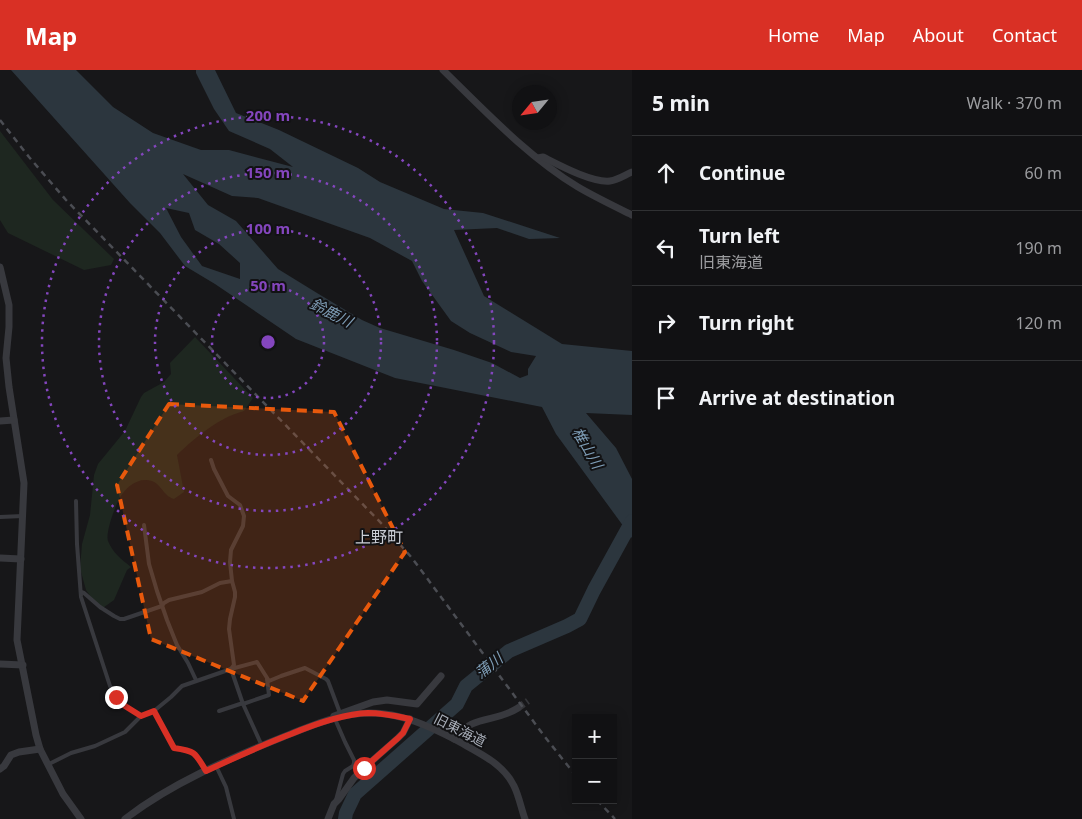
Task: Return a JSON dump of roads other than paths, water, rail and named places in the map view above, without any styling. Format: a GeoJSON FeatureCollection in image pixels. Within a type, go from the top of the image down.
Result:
{"type":"FeatureCollection","features":[{"type":"Feature","properties":{"kind":"street"},"geometry":{"type":"LineString","coordinates":[[442,70],[538,158],[578,187],[632,215]]}},
{"type":"Feature","properties":{"kind":"street"},"geometry":{"type":"LineString","coordinates":[[538,158],[543,157],[564,168],[602,181],[610,181],[632,172]]}},
{"type":"Feature","properties":{"kind":"street"},"geometry":{"type":"LineString","coordinates":[[0,267],[8,305],[9,327],[6,358],[24,483],[17,640],[40,749],[64,794],[81,819]]}},
{"type":"Feature","properties":{"kind":"street"},"geometry":{"type":"LineString","coordinates":[[0,421],[14,420]]}},
{"type":"Feature","properties":{"kind":"street"},"geometry":{"type":"LineString","coordinates":[[0,558],[21,559]]}},
{"type":"Feature","properties":{"kind":"street"},"geometry":{"type":"LineString","coordinates":[[0,664],[22,665]]}},
{"type":"Feature","properties":{"kind":"street"},"geometry":{"type":"LineString","coordinates":[[320,723],[340,713],[373,702],[387,700],[417,704],[441,676]]}},
{"type":"Feature","properties":{"kind":"street"},"geometry":{"type":"LineString","coordinates":[[454,739],[460,731],[473,723],[508,713],[518,708]]}},
{"type":"Feature","properties":{"kind":"street","name":"旧東海道"},"geometry":{"type":"LineString","coordinates":[[125,819],[152,800],[206,771],[262,746],[320,723],[369,713],[389,714],[412,720],[454,739],[492,760],[514,786],[524,819]]}},
{"type":"Feature","properties":{"kind":"street"},"geometry":{"type":"LineString","coordinates":[[328,819],[334,804],[354,778],[403,733],[412,720]]}},
{"type":"Feature","properties":{"kind":"street"},"geometry":{"type":"LineString","coordinates":[[0,769],[4,766],[10,755],[40,749]]}},
{"type":"Feature","properties":{"kind":"lane"},"geometry":{"type":"LineString","coordinates":[[211,460],[228,496],[240,505],[244,512],[243,526],[231,550],[230,562],[235,597],[229,628],[234,665],[230,669]]}},
{"type":"Feature","properties":{"kind":"lane"},"geometry":{"type":"LineString","coordinates":[[76,501],[77,544],[84,606],[110,686],[116,697],[125,706],[141,716]]}},
{"type":"Feature","properties":{"kind":"lane"},"geometry":{"type":"LineString","coordinates":[[0,517],[23,516]]}},
{"type":"Feature","properties":{"kind":"lane"},"geometry":{"type":"LineString","coordinates":[[144,525],[149,564],[162,606],[177,645],[188,662],[196,680]]}},
{"type":"Feature","properties":{"kind":"lane"},"geometry":{"type":"LineString","coordinates":[[81,592],[114,616],[124,619],[162,606],[164,602],[169,600],[202,592],[220,583],[232,581]]}},
{"type":"Feature","properties":{"kind":"lane"},"geometry":{"type":"LineString","coordinates":[[49,764],[71,753],[113,739],[125,732],[141,716],[154,711],[171,698],[182,686],[230,669],[257,662],[267,678],[269,695],[219,711]]}},
{"type":"Feature","properties":{"kind":"lane"},"geometry":{"type":"LineString","coordinates":[[267,678],[269,681],[305,668],[328,681],[340,713]]}},
{"type":"Feature","properties":{"kind":"lane"},"geometry":{"type":"LineString","coordinates":[[230,669],[262,746]]}},
{"type":"Feature","properties":{"kind":"lane"},"geometry":{"type":"LineString","coordinates":[[154,711],[174,748],[192,751],[197,755],[206,771]]}},
{"type":"Feature","properties":{"kind":"lane"},"geometry":{"type":"LineString","coordinates":[[334,804],[342,774],[353,766],[354,763],[335,719]]}},
{"type":"Feature","properties":{"kind":"lane"},"geometry":{"type":"LineString","coordinates":[[216,766],[226,787],[234,819]]}},
{"type":"Feature","properties":{"kind":"water"},"geometry":{"type":"Polygon","coordinates":[[[11,70],[76,70],[113,107],[153,133],[201,150],[229,150],[293,167],[270,149],[229,131],[214,109],[196,73],[196,70],[215,70],[236,113],[279,130],[358,168],[380,182],[444,209],[483,213],[560,238],[529,239],[497,228],[454,230],[484,296],[562,344],[632,351],[632,415],[586,413],[616,448],[632,479],[632,538],[556,434],[542,407],[395,378],[296,339],[185,266],[160,233],[130,203],[11,70]],[[183,174],[208,205],[236,221],[278,269],[362,320],[380,328],[492,363],[520,378],[528,375],[528,369],[536,356],[511,352],[470,333],[451,321],[422,281],[412,261],[370,238],[258,198],[232,196],[183,174]],[[166,208],[181,237],[202,266],[240,279],[240,263],[219,244],[195,230],[189,213],[166,208]]]}},
{"type":"Feature","properties":{"kind":"waterway","name":"蒲川"},"geometry":{"type":"LineString","coordinates":[[345,819],[355,794],[457,704],[466,686],[509,651],[580,619],[632,521]]}},
{"type":"Feature","properties":{"kind":"tunnel"},"geometry":{"type":"LineString","coordinates":[[518,708],[528,701]]}},
{"type":"Feature","properties":{"kind":"railway"},"geometry":{"type":"LineString","coordinates":[[0,120],[66,200],[382,524],[412,558],[572,771]]}},
{"type":"Feature","properties":{"kind":"railway"},"geometry":{"type":"LineString","coordinates":[[601,804],[615,819]]}},
{"type":"Feature","properties":{"kind":"district","name":"上野町"},"geometry":{"type":"Point","coordinates":[379,537]}},
{"type":"Feature","properties":{"kind":"water label","name":"鈴鹿川"},"geometry":{"type":"Point","coordinates":[331,313]}},
{"type":"Feature","properties":{"kind":"water label","name":"椎山川"},"geometry":{"type":"Point","coordinates":[587,448]}}]}
